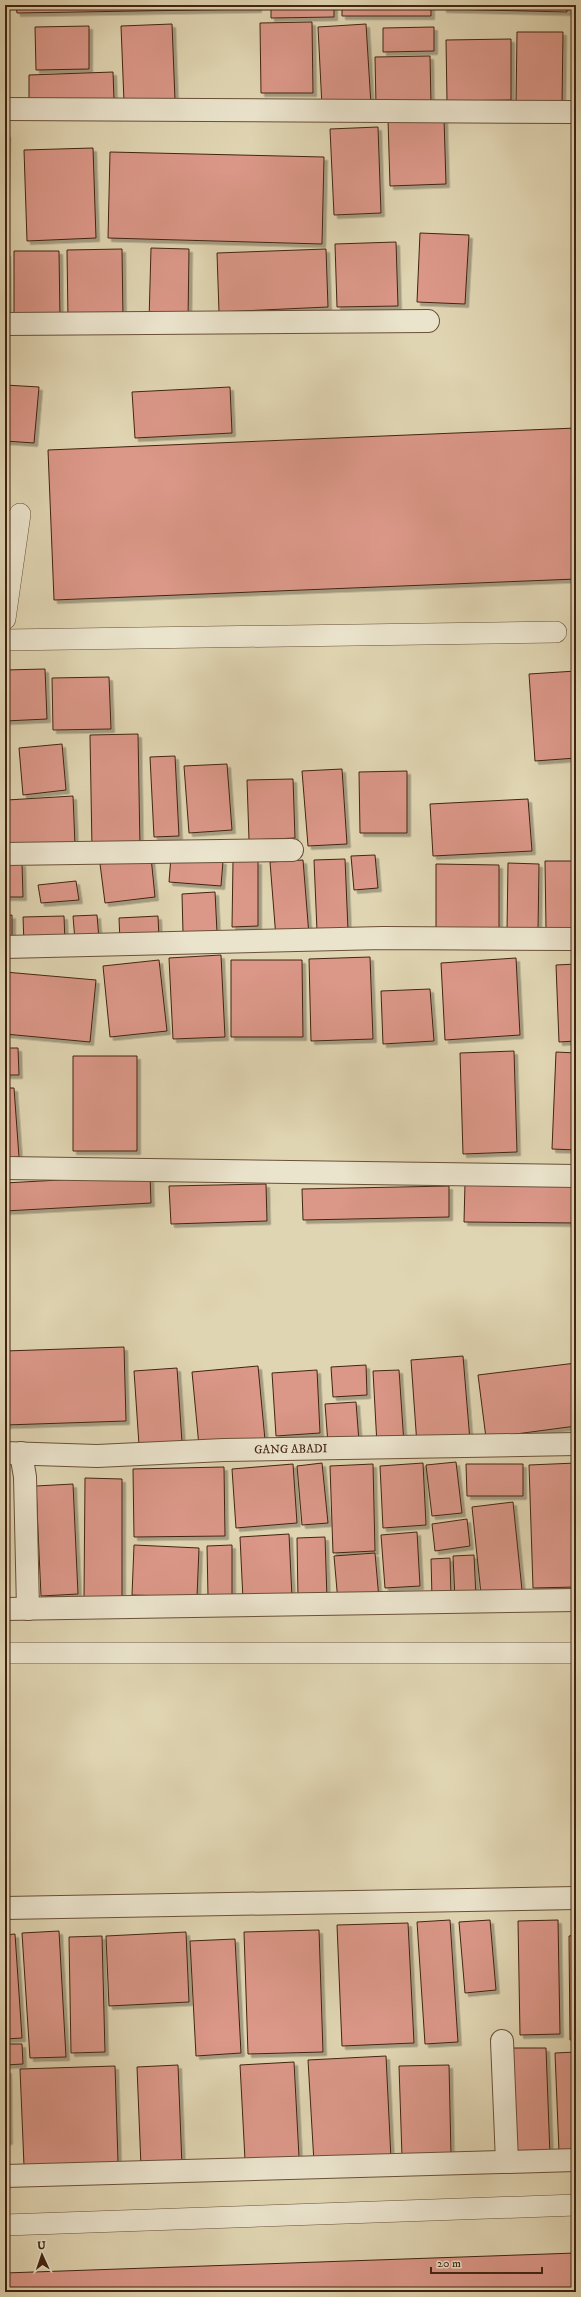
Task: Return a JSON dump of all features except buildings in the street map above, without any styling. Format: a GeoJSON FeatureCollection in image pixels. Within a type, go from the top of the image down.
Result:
{"type":"FeatureCollection","features":[{"type":"Feature","properties":{"kind":"street"},"geometry":{"type":"LineString","coordinates":[[5,109],[576,112]]}},
{"type":"Feature","properties":{"kind":"street"},"geometry":{"type":"LineString","coordinates":[[5,324],[428,321]]}},
{"type":"Feature","properties":{"kind":"street"},"geometry":{"type":"LineString","coordinates":[[5,854],[292,850]]}},
{"type":"Feature","properties":{"kind":"street"},"geometry":{"type":"LineString","coordinates":[[5,947],[383,938],[576,939]]}},
{"type":"Feature","properties":{"kind":"street"},"geometry":{"type":"LineString","coordinates":[[5,1168],[576,1176]]}},
{"type":"Feature","properties":{"kind":"street","name":"GANG ABADI"},"geometry":{"type":"LineString","coordinates":[[13,1453],[58,1456],[97,1456],[232,1450],[576,1444]]}},
{"type":"Feature","properties":{"kind":"street"},"geometry":{"type":"LineString","coordinates":[[13,1453],[25,1478],[28,1609]]}},
{"type":"Feature","properties":{"kind":"street"},"geometry":{"type":"LineString","coordinates":[[5,1609],[576,1600]]}},
{"type":"Feature","properties":{"kind":"street"},"geometry":{"type":"LineString","coordinates":[[5,1908],[576,1898]]}},
{"type":"Feature","properties":{"kind":"street"},"geometry":{"type":"LineString","coordinates":[[502,2041],[507,2162]]}},
{"type":"Feature","properties":{"kind":"street"},"geometry":{"type":"LineString","coordinates":[[5,2176],[576,2160]]}},
{"type":"Feature","properties":{"kind":"lane"},"geometry":{"type":"LineString","coordinates":[[5,619],[20,514]]}},
{"type":"Feature","properties":{"kind":"lane"},"geometry":{"type":"LineString","coordinates":[[5,640],[556,632]]}},
{"type":"Feature","properties":{"kind":"lane"},"geometry":{"type":"LineString","coordinates":[[5,1653],[576,1653]]}},
{"type":"Feature","properties":{"kind":"lane"},"geometry":{"type":"LineString","coordinates":[[5,2225],[576,2205]]}}]}
